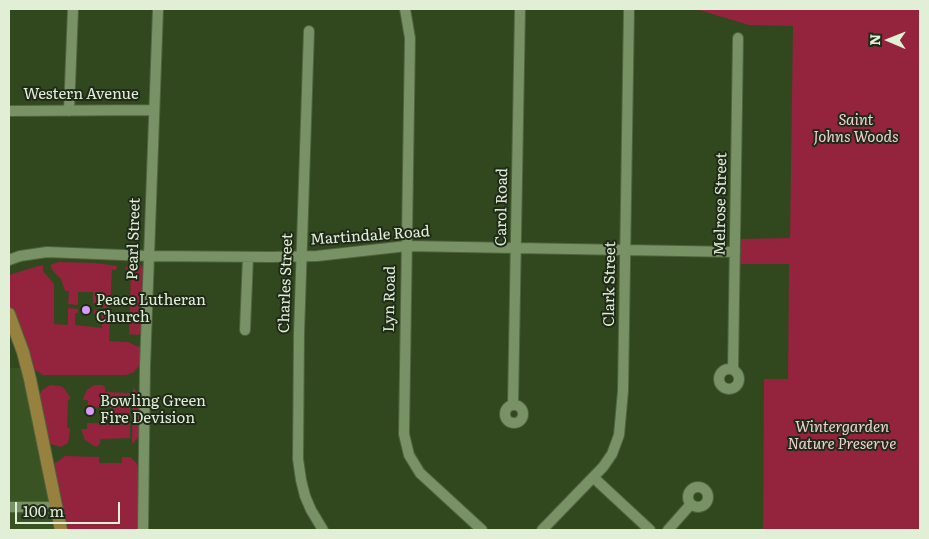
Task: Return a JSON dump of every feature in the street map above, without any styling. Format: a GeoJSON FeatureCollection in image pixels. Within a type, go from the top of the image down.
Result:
{"type":"FeatureCollection","features":[{"type":"Feature","properties":{"kind":"main road"},"geometry":{"type":"LineString","coordinates":[[9,314],[23,352],[30,379],[61,530]]}},
{"type":"Feature","properties":{"kind":"street"},"geometry":{"type":"LineString","coordinates":[[70,111],[73,9]]}},
{"type":"Feature","properties":{"kind":"street","name":"Pearl Street"},"geometry":{"type":"LineString","coordinates":[[143,530],[148,256],[158,9]]}},
{"type":"Feature","properties":{"kind":"street","name":"Lyn Road"},"geometry":{"type":"LineString","coordinates":[[405,9],[410,38],[403,423],[405,444],[409,455],[420,473],[482,530]]}},
{"type":"Feature","properties":{"kind":"street","name":"Carol Road"},"geometry":{"type":"LineString","coordinates":[[513,405],[520,9]]}},
{"type":"Feature","properties":{"kind":"street","name":"Clark Street"},"geometry":{"type":"LineString","coordinates":[[542,530],[594,478],[612,454],[622,420],[629,9]]}},
{"type":"Feature","properties":{"kind":"street","name":"Charles Street"},"geometry":{"type":"LineString","coordinates":[[309,31],[298,459],[300,480],[305,496],[323,530]]}},
{"type":"Feature","properties":{"kind":"street","name":"Melrose Street"},"geometry":{"type":"LineString","coordinates":[[733,370],[738,38]]}},
{"type":"Feature","properties":{"kind":"street","name":"Western Avenue"},"geometry":{"type":"LineString","coordinates":[[9,111],[154,110]]}},
{"type":"Feature","properties":{"kind":"street","name":"Martindale Road"},"geometry":{"type":"LineString","coordinates":[[9,260],[47,252],[148,256],[317,256],[407,246],[735,252]]}},
{"type":"Feature","properties":{"kind":"street"},"geometry":{"type":"LineString","coordinates":[[245,330],[248,257]]}},
{"type":"Feature","properties":{"kind":"street"},"geometry":{"type":"LineString","coordinates":[[594,478],[650,530]]}},
{"type":"Feature","properties":{"kind":"street"},"geometry":{"type":"LineString","coordinates":[[668,530],[691,504]]}},
{"type":"Feature","properties":{"kind":"street"},"geometry":{"type":"LineString","coordinates":[[9,507],[56,507]]}},
{"type":"Feature","properties":{"kind":"shaded area"},"geometry":{"type":"Polygon","coordinates":[[[9,368],[22,368],[57,530],[9,530],[9,368]]]}},
{"type":"Feature","properties":{"kind":"green space","name":"Wintergarden Nature Preserve"},"geometry":{"type":"Polygon","coordinates":[[[696,9],[920,9],[920,530],[763,530],[764,379],[788,379],[789,264],[740,264],[741,239],[790,238],[793,26],[749,25],[696,9]]]}},
{"type":"Feature","properties":{"kind":"green space"},"geometry":{"type":"Polygon","coordinates":[[[59,262],[96,263],[117,266],[116,270],[112,270],[110,309],[100,307],[99,303],[93,303],[93,292],[78,292],[78,305],[68,304],[69,291],[65,291],[61,279],[50,265],[59,262]]]}},
{"type":"Feature","properties":{"kind":"green space"},"geometry":{"type":"Polygon","coordinates":[[[140,264],[144,270],[142,333],[138,335],[129,334],[131,271],[126,270],[126,266],[140,266],[140,264]]]}},
{"type":"Feature","properties":{"kind":"green space"},"geometry":{"type":"Polygon","coordinates":[[[43,266],[43,271],[54,284],[54,324],[68,325],[68,308],[78,309],[78,313],[75,313],[75,325],[102,328],[102,314],[94,314],[94,310],[110,312],[109,341],[128,342],[141,348],[141,363],[134,372],[126,375],[43,375],[32,368],[22,336],[9,306],[9,275],[43,266]]]}},
{"type":"Feature","properties":{"kind":"green space"},"geometry":{"type":"Polygon","coordinates":[[[50,385],[64,388],[70,397],[68,400],[67,428],[70,428],[69,438],[68,443],[61,447],[51,444],[47,439],[38,398],[42,390],[50,385]]]}},
{"type":"Feature","properties":{"kind":"green space"},"geometry":{"type":"Polygon","coordinates":[[[94,385],[102,385],[105,387],[105,392],[130,393],[130,415],[125,415],[122,412],[121,415],[113,415],[113,408],[88,407],[88,400],[83,400],[84,396],[87,390],[94,385]]]}},
{"type":"Feature","properties":{"kind":"green space"},"geometry":{"type":"Polygon","coordinates":[[[133,387],[140,397],[140,435],[132,444],[133,387]]]}},
{"type":"Feature","properties":{"kind":"green space"},"geometry":{"type":"Polygon","coordinates":[[[113,418],[130,418],[130,438],[100,439],[100,444],[96,447],[85,440],[81,429],[87,429],[87,423],[112,423],[113,418]]]}},
{"type":"Feature","properties":{"kind":"green space"},"geometry":{"type":"Polygon","coordinates":[[[65,456],[99,457],[99,463],[122,463],[122,457],[130,457],[135,461],[139,469],[139,530],[65,530],[53,470],[54,464],[65,456]]]}},
{"type":"Feature","properties":{"kind":"place","name":"Peace Lutheran Church"},"geometry":{"type":"Point","coordinates":[86,310]}},
{"type":"Feature","properties":{"kind":"place","name":"Bowling Green Fire Devision"},"geometry":{"type":"Point","coordinates":[90,411]}},
{"type":"Feature","properties":{"kind":"park label","name":"Saint Johns Woods"},"geometry":{"type":"Point","coordinates":[856,130]}}]}
